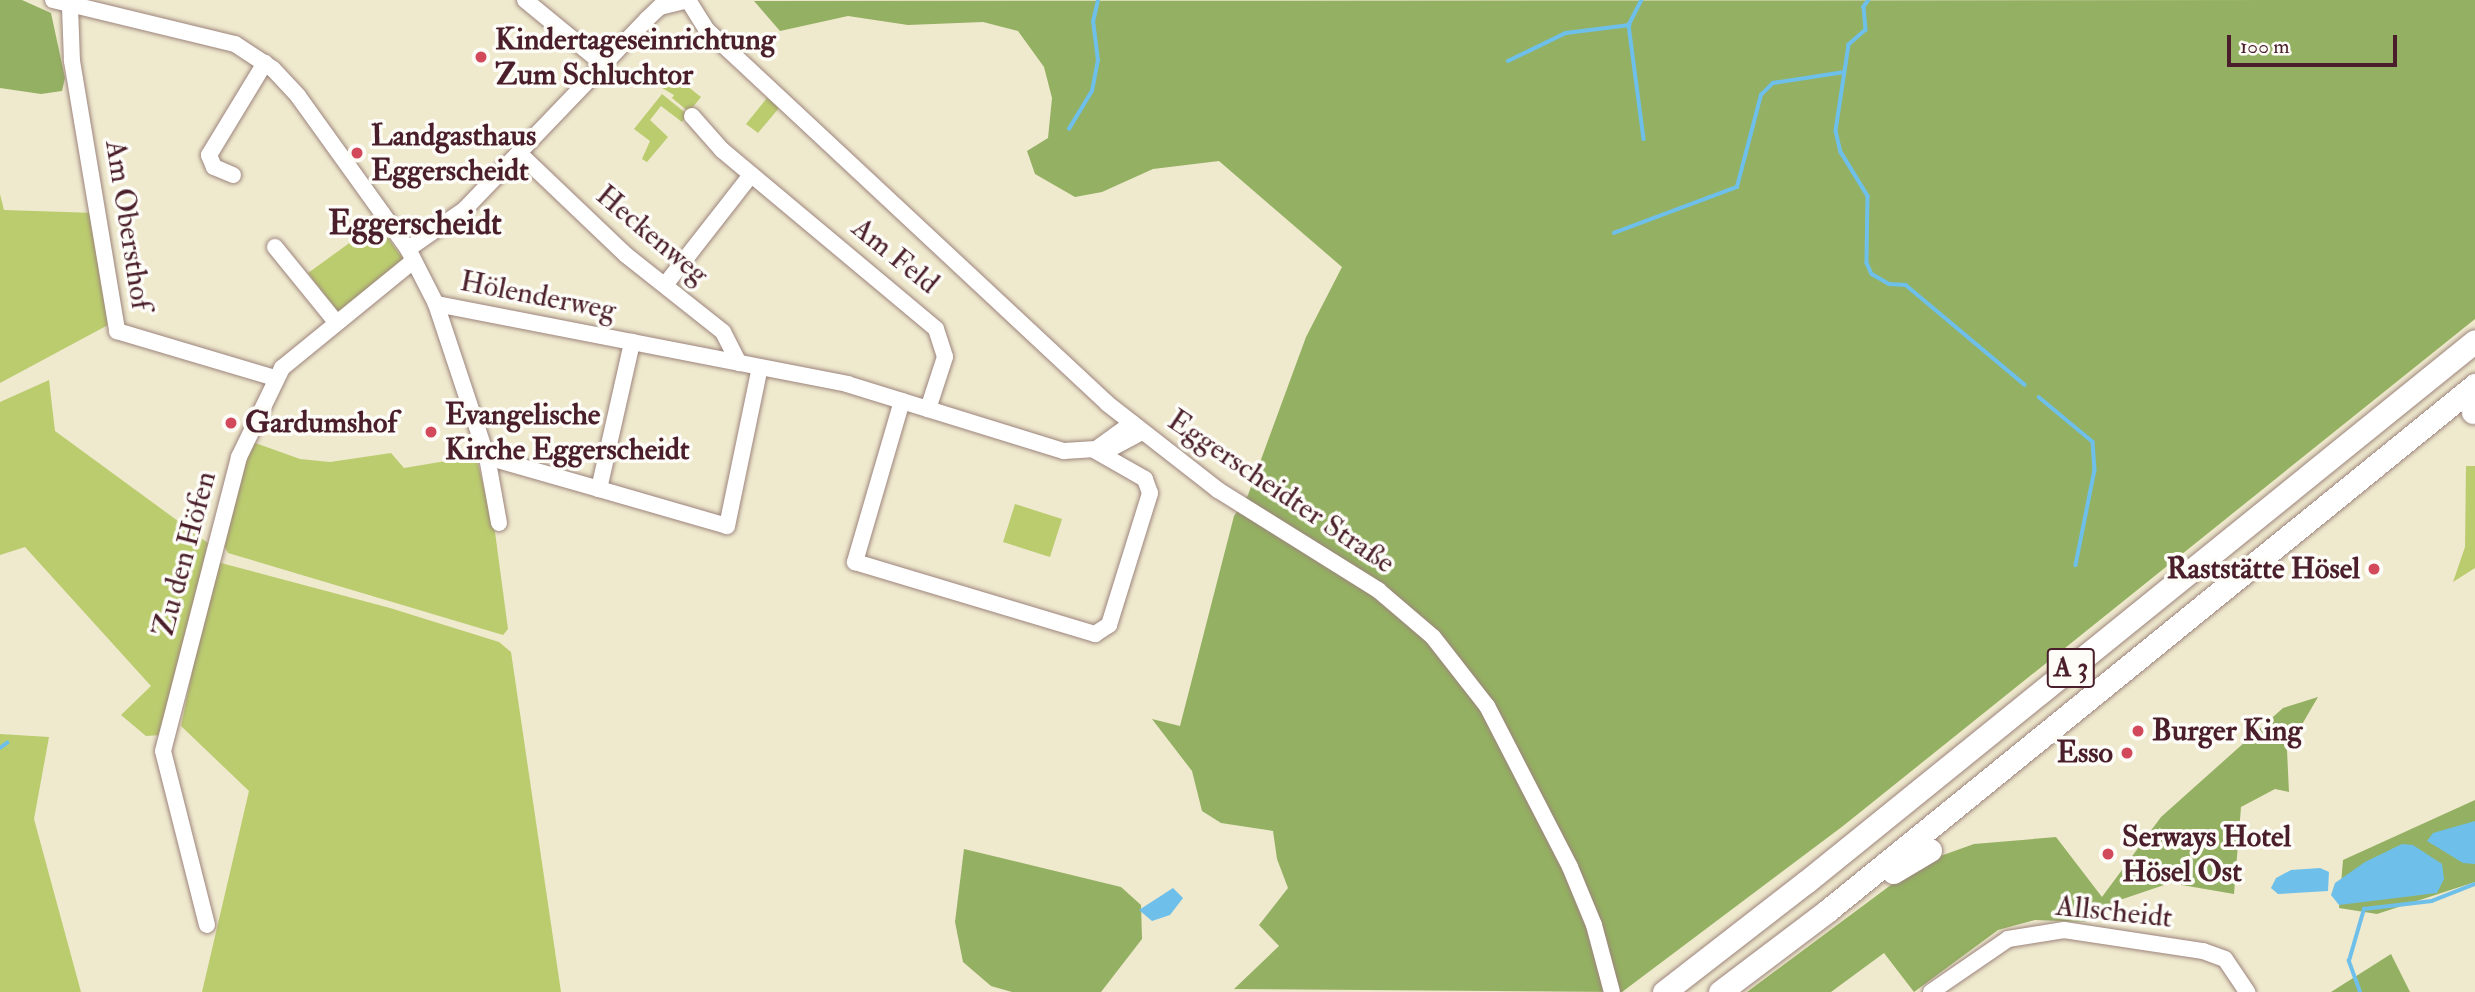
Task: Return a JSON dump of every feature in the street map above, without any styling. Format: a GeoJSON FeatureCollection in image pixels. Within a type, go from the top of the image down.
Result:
{"type":"FeatureCollection","features":[{"type":"Feature","properties":{"kind":"highway","name":"A 3"},"geometry":{"type":"LineString","coordinates":[[1664,992],[2475,341]]}},
{"type":"Feature","properties":{"kind":"highway","name":"A 3"},"geometry":{"type":"LineString","coordinates":[[1720,992],[1827,911],[2475,385]]}},
{"type":"Feature","properties":{"kind":"highway"},"geometry":{"type":"LineString","coordinates":[[1827,911],[1930,850]]}},
{"type":"Feature","properties":{"kind":"street","name":"Hölenderweg"},"geometry":{"type":"LineString","coordinates":[[53,0],[69,8],[219,37],[265,63],[299,96],[410,255],[436,304],[760,367],[902,401],[1057,449],[1094,450],[1118,447],[1137,428]]}},
{"type":"Feature","properties":{"kind":"street"},"geometry":{"type":"LineString","coordinates":[[525,0],[604,65]]}},
{"type":"Feature","properties":{"kind":"street","name":"Zu den Höfen"},"geometry":{"type":"LineString","coordinates":[[207,925],[163,751],[239,457],[275,378],[410,255],[464,210],[660,8],[688,0]]}},
{"type":"Feature","properties":{"kind":"street","name":"Eggerscheidter Straße"},"geometry":{"type":"LineString","coordinates":[[688,0],[706,29],[1137,428],[1218,491],[1402,607],[1461,667],[1487,706],[1570,867],[1611,986]]}},
{"type":"Feature","properties":{"kind":"street","name":"Am Obersthof"},"geometry":{"type":"LineString","coordinates":[[69,8],[72,61],[117,331],[275,378]]}},
{"type":"Feature","properties":{"kind":"street"},"geometry":{"type":"LineString","coordinates":[[233,175],[214,167],[209,155],[265,63]]}},
{"type":"Feature","properties":{"kind":"street","name":"Am Feld"},"geometry":{"type":"LineString","coordinates":[[692,116],[751,175],[936,329],[945,357],[928,409]]}},
{"type":"Feature","properties":{"kind":"street","name":"Heckenweg"},"geometry":{"type":"LineString","coordinates":[[520,154],[588,222],[723,332],[739,363]]}},
{"type":"Feature","properties":{"kind":"street"},"geometry":{"type":"LineString","coordinates":[[665,285],[751,175]]}},
{"type":"Feature","properties":{"kind":"street"},"geometry":{"type":"LineString","coordinates":[[275,247],[336,323]]}},
{"type":"Feature","properties":{"kind":"street"},"geometry":{"type":"LineString","coordinates":[[436,304],[487,457],[499,523]]}},
{"type":"Feature","properties":{"kind":"street"},"geometry":{"type":"LineString","coordinates":[[599,489],[632,342]]}},
{"type":"Feature","properties":{"kind":"street"},"geometry":{"type":"LineString","coordinates":[[487,457],[727,526],[760,367]]}},
{"type":"Feature","properties":{"kind":"street"},"geometry":{"type":"LineString","coordinates":[[902,401],[855,562],[1095,634],[1109,625],[1150,493],[1144,479],[1094,450]]}},
{"type":"Feature","properties":{"kind":"street","name":"Allscheidt"},"geometry":{"type":"LineString","coordinates":[[1931,992],[2008,939],[2064,930],[2203,951],[2225,959],[2247,992]]}},
{"type":"Feature","properties":{"kind":"green space"},"geometry":{"type":"Polygon","coordinates":[[[0,0],[22,0],[51,13],[65,78],[62,91],[41,94],[0,88],[0,0]]]}},
{"type":"Feature","properties":{"kind":"green space"},"geometry":{"type":"Polygon","coordinates":[[[2475,0],[2475,319],[1843,826],[1622,992],[1234,989],[1279,946],[1259,925],[1288,888],[1277,859],[1273,831],[1221,823],[1202,811],[1192,771],[1152,719],[1180,726],[1234,516],[1248,495],[1306,337],[1342,267],[1219,161],[1153,169],[1102,192],[1075,197],[1035,174],[1027,151],[1048,138],[1052,98],[1044,67],[1018,31],[983,22],[908,25],[848,16],[780,31],[754,1],[2475,0]]]}},
{"type":"Feature","properties":{"kind":"green space"},"geometry":{"type":"Polygon","coordinates":[[[668,71],[701,97],[689,112],[672,98],[674,95],[657,85],[668,71]]]}},
{"type":"Feature","properties":{"kind":"green space"},"geometry":{"type":"Polygon","coordinates":[[[662,94],[688,115],[682,122],[661,106],[650,120],[668,137],[647,162],[642,159],[650,141],[634,129],[662,94]]]}},
{"type":"Feature","properties":{"kind":"green space"},"geometry":{"type":"Polygon","coordinates":[[[767,98],[779,108],[758,133],[746,124],[767,98]]]}},
{"type":"Feature","properties":{"kind":"green space"},"geometry":{"type":"Polygon","coordinates":[[[0,194],[4,210],[95,213],[111,317],[108,325],[0,383],[0,194]]]}},
{"type":"Feature","properties":{"kind":"green space"},"geometry":{"type":"Polygon","coordinates":[[[377,223],[404,260],[339,313],[308,273],[377,223]]]}},
{"type":"Feature","properties":{"kind":"green space"},"geometry":{"type":"Polygon","coordinates":[[[49,380],[55,431],[208,543],[160,735],[146,736],[121,715],[151,686],[25,547],[0,555],[0,402],[49,380]]]}},
{"type":"Feature","properties":{"kind":"green space"},"geometry":{"type":"Polygon","coordinates":[[[250,441],[300,459],[330,462],[391,453],[404,468],[476,456],[495,532],[508,629],[503,635],[228,553],[222,542],[250,441]]]}},
{"type":"Feature","properties":{"kind":"green space"},"geometry":{"type":"Polygon","coordinates":[[[2466,466],[2475,466],[2475,568],[2453,582],[2465,547],[2466,466]]]}},
{"type":"Feature","properties":{"kind":"green space"},"geometry":{"type":"Polygon","coordinates":[[[1015,504],[1062,519],[1050,557],[1003,542],[1015,504]]]}},
{"type":"Feature","properties":{"kind":"green space"},"geometry":{"type":"Polygon","coordinates":[[[221,563],[390,608],[499,642],[511,652],[561,992],[202,992],[249,791],[181,726],[214,565],[221,563]]]}},
{"type":"Feature","properties":{"kind":"green space"},"geometry":{"type":"Polygon","coordinates":[[[2318,697],[2287,750],[2289,792],[2275,789],[2241,807],[2234,894],[2170,883],[2114,902],[2086,922],[2035,920],[1998,930],[1914,992],[1884,953],[1831,992],[1747,992],[1903,876],[1932,859],[1974,844],[2056,837],[2102,897],[2161,817],[2283,708],[2318,697]]]}},
{"type":"Feature","properties":{"kind":"green space"},"geometry":{"type":"Polygon","coordinates":[[[0,734],[49,737],[34,819],[81,992],[0,992],[0,734]]]}},
{"type":"Feature","properties":{"kind":"green space"},"geometry":{"type":"Polygon","coordinates":[[[2475,800],[2475,882],[2377,914],[2339,908],[2343,860],[2475,800]]]}},
{"type":"Feature","properties":{"kind":"green space"},"geometry":{"type":"Polygon","coordinates":[[[964,849],[1121,887],[1141,905],[1142,939],[1101,992],[1012,992],[991,986],[963,962],[955,922],[964,849]]]}},
{"type":"Feature","properties":{"kind":"green space"},"geometry":{"type":"Polygon","coordinates":[[[2391,954],[2410,992],[2331,992],[2391,954]]]}},
{"type":"Feature","properties":{"kind":"water"},"geometry":{"type":"Polygon","coordinates":[[[2475,821],[2475,864],[2463,863],[2427,841],[2433,833],[2475,821]]]}},
{"type":"Feature","properties":{"kind":"water"},"geometry":{"type":"Polygon","coordinates":[[[2402,844],[2413,845],[2442,864],[2444,879],[2437,893],[2339,905],[2331,895],[2335,883],[2365,862],[2402,844]]]}},
{"type":"Feature","properties":{"kind":"water"},"geometry":{"type":"Polygon","coordinates":[[[2320,868],[2329,872],[2328,891],[2278,894],[2271,888],[2276,878],[2291,870],[2320,868]]]}},
{"type":"Feature","properties":{"kind":"water"},"geometry":{"type":"Polygon","coordinates":[[[1173,888],[1183,898],[1170,915],[1152,921],[1139,910],[1173,888]]]}},
{"type":"Feature","properties":{"kind":"waterway"},"geometry":{"type":"LineString","coordinates":[[1069,129],[1092,91],[1098,61],[1093,22],[1098,0]]}},
{"type":"Feature","properties":{"kind":"waterway"},"geometry":{"type":"LineString","coordinates":[[1642,0],[1629,25],[1644,139]]}},
{"type":"Feature","properties":{"kind":"waterway"},"geometry":{"type":"LineString","coordinates":[[1869,0],[1864,7],[1866,30],[1849,45],[1836,131],[1841,152],[1868,196],[1867,263],[1872,274],[1889,284],[1906,285],[2025,385]]}},
{"type":"Feature","properties":{"kind":"waterway"},"geometry":{"type":"LineString","coordinates":[[1508,61],[1566,33],[1629,25]]}},
{"type":"Feature","properties":{"kind":"waterway"},"geometry":{"type":"LineString","coordinates":[[1614,233],[1737,187],[1761,95],[1773,83],[1844,72]]}},
{"type":"Feature","properties":{"kind":"waterway"},"geometry":{"type":"LineString","coordinates":[[2039,397],[2093,442],[2095,470],[2076,565]]}},
{"type":"Feature","properties":{"kind":"waterway"},"geometry":{"type":"LineString","coordinates":[[0,748],[7,743]]}},
{"type":"Feature","properties":{"kind":"waterway"},"geometry":{"type":"LineString","coordinates":[[2360,992],[2349,961],[2364,909],[2432,901],[2475,884]]}},
{"type":"Feature","properties":{"kind":"place","name":"Kindertageseinrichtung Zum Schluchtor"},"geometry":{"type":"Point","coordinates":[481,57]}},
{"type":"Feature","properties":{"kind":"place","name":"Landgasthaus Eggerscheidt"},"geometry":{"type":"Point","coordinates":[357,153]}},
{"type":"Feature","properties":{"kind":"place","name":"Gardumshof"},"geometry":{"type":"Point","coordinates":[231,423]}},
{"type":"Feature","properties":{"kind":"place","name":"Evangelische Kirche Eggerscheidt"},"geometry":{"type":"Point","coordinates":[431,432]}},
{"type":"Feature","properties":{"kind":"place","name":"Raststätte Hösel"},"geometry":{"type":"Point","coordinates":[2374,569]}},
{"type":"Feature","properties":{"kind":"place","name":"Burger King"},"geometry":{"type":"Point","coordinates":[2138,731]}},
{"type":"Feature","properties":{"kind":"place","name":"Esso"},"geometry":{"type":"Point","coordinates":[2127,753]}},
{"type":"Feature","properties":{"kind":"place","name":"Serways Hotel Hösel Ost"},"geometry":{"type":"Point","coordinates":[2108,854]}},
{"type":"Feature","properties":{"kind":"district","name":"Eggerscheidt"},"geometry":{"type":"Point","coordinates":[415,224]}}]}
